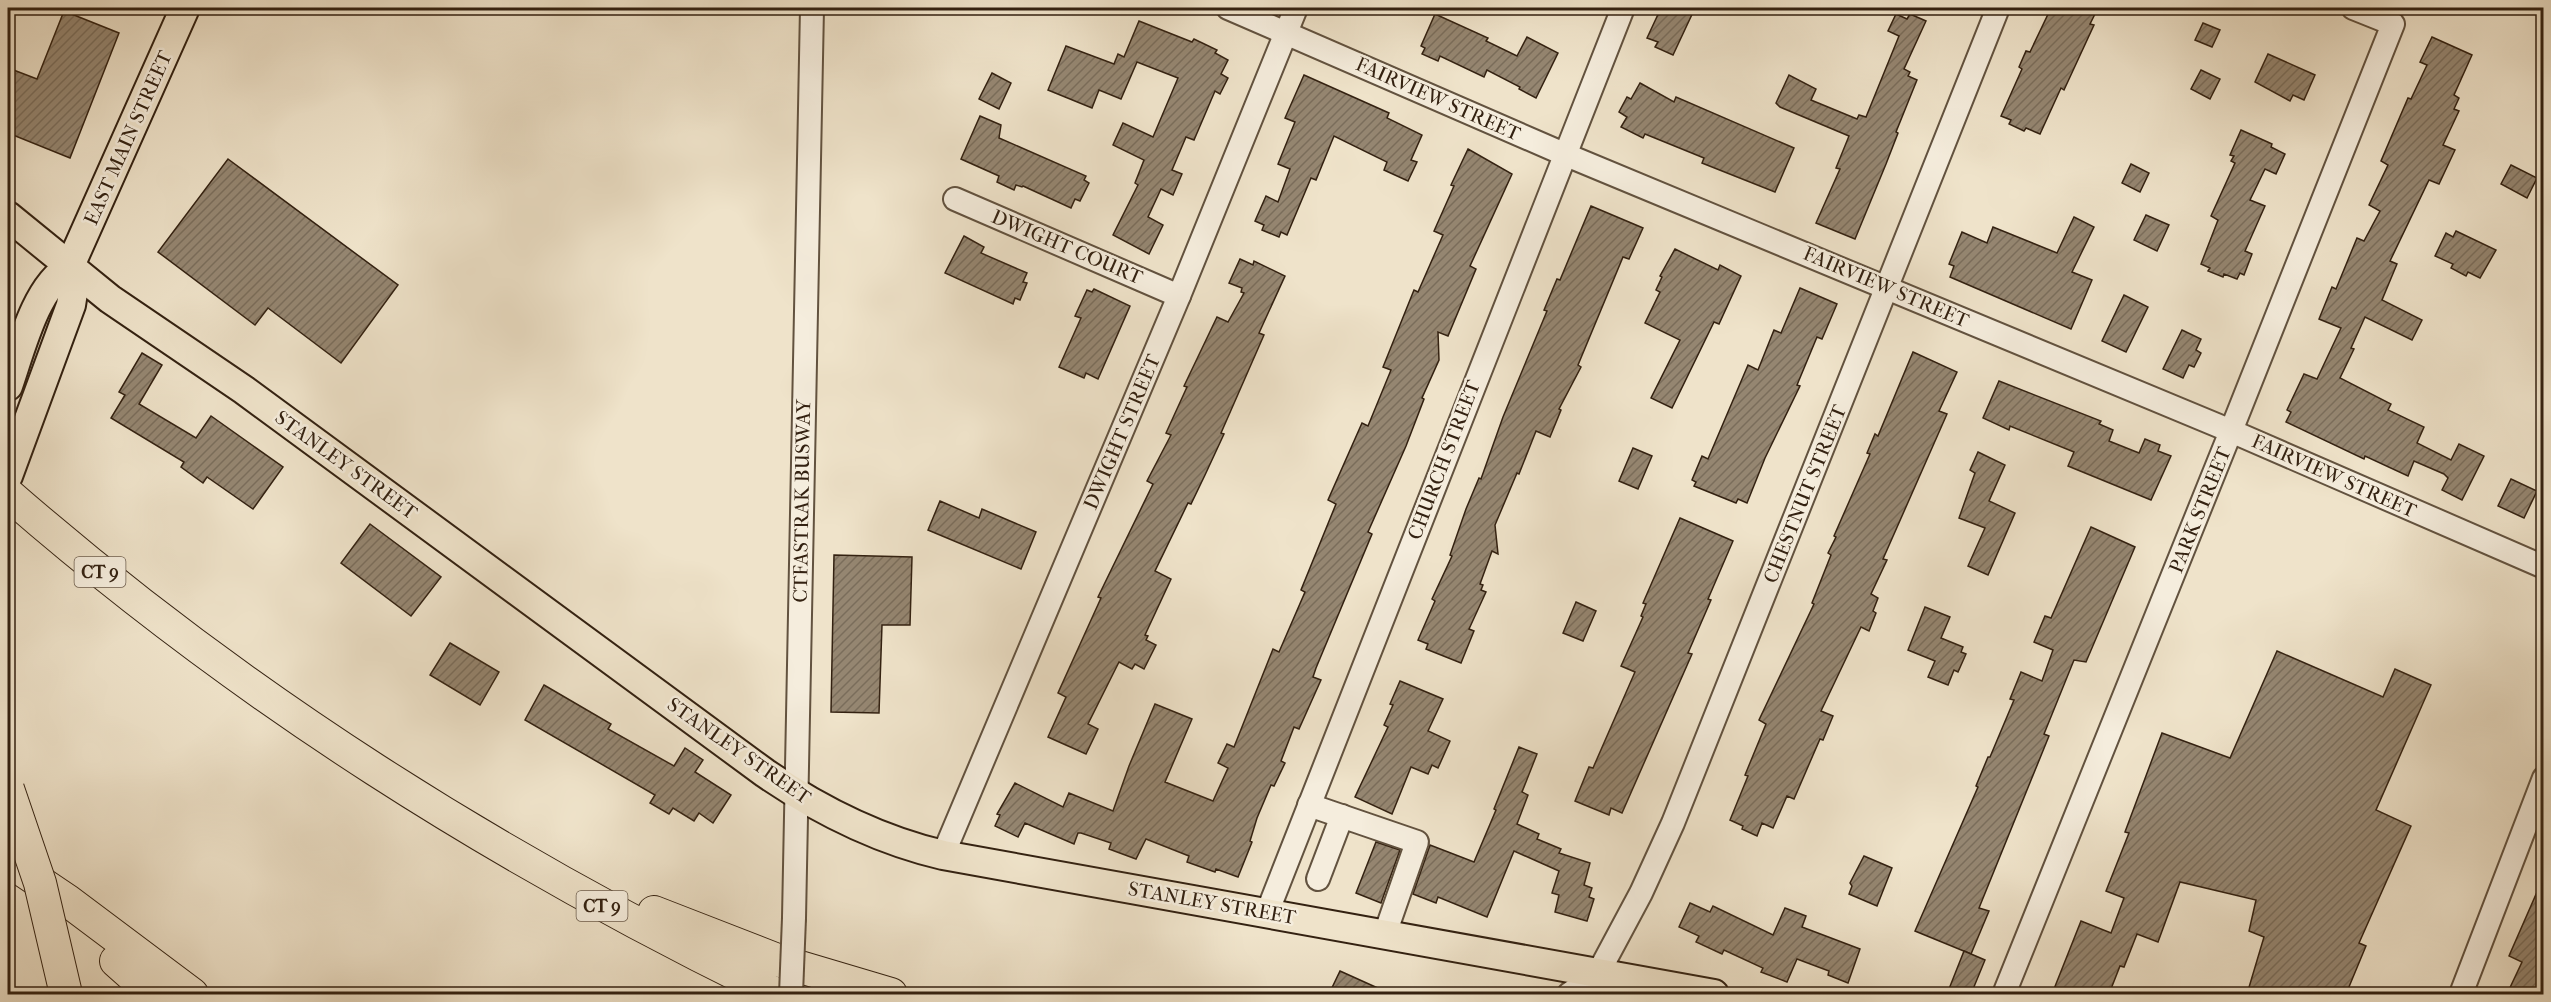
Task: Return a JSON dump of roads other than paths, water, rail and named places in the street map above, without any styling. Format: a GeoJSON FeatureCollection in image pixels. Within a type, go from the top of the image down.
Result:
{"type":"FeatureCollection","features":[{"type":"Feature","properties":{"kind":"highway","name":"CT 9"},"geometry":{"type":"LineString","coordinates":[[8,494],[97,569],[195,646],[306,726],[433,808],[559,882],[776,994]]}},
{"type":"Feature","properties":{"kind":"highway"},"geometry":{"type":"LineString","coordinates":[[8,789],[40,882],[66,994]]}},
{"type":"Feature","properties":{"kind":"highway"},"geometry":{"type":"LineString","coordinates":[[433,808],[687,926],[780,961],[891,994]]}},
{"type":"Feature","properties":{"kind":"highway"},"geometry":{"type":"LineString","coordinates":[[14,863],[153,994]]}},
{"type":"Feature","properties":{"kind":"highway"},"geometry":{"type":"LineString","coordinates":[[14,863],[192,994]]}},
{"type":"Feature","properties":{"kind":"main road","name":"EAST MAIN STREET"},"geometry":{"type":"LineString","coordinates":[[8,386],[44,293],[58,274],[69,268],[185,8]]}},
{"type":"Feature","properties":{"kind":"main road","name":"STANLEY STREET"},"geometry":{"type":"LineString","coordinates":[[8,216],[69,268],[122,307],[244,390],[796,794],[869,831],[943,855],[1385,934],[1599,984],[1714,994]]}},
{"type":"Feature","properties":{"kind":"main road"},"geometry":{"type":"LineString","coordinates":[[8,476],[71,304],[74,286],[69,268]]}},
{"type":"Feature","properties":{"kind":"street","name":"CTFASTRAK BUSWAY"},"geometry":{"type":"LineString","coordinates":[[791,994],[812,8]]}},
{"type":"Feature","properties":{"kind":"street","name":"FAIRVIEW STREET"},"geometry":{"type":"LineString","coordinates":[[1228,8],[1564,154],[2231,431],[2544,567]]}},
{"type":"Feature","properties":{"kind":"street","name":"DWIGHT STREET"},"geometry":{"type":"LineString","coordinates":[[943,855],[1179,296],[1296,8]]}},
{"type":"Feature","properties":{"kind":"street","name":"CHURCH STREET"},"geometry":{"type":"LineString","coordinates":[[1267,913],[1623,8]]}},
{"type":"Feature","properties":{"kind":"street","name":"CHESTNUT STREET"},"geometry":{"type":"LineString","coordinates":[[1569,994],[1599,984],[1667,838],[1998,8]]}},
{"type":"Feature","properties":{"kind":"street","name":"PARK STREET"},"geometry":{"type":"LineString","coordinates":[[2004,994],[2393,24],[2353,8]]}},
{"type":"Feature","properties":{"kind":"street","name":"DWIGHT COURT"},"geometry":{"type":"LineString","coordinates":[[955,199],[1179,296]]}},
{"type":"Feature","properties":{"kind":"street"},"geometry":{"type":"LineString","coordinates":[[2461,994],[2544,778]]}},
{"type":"Feature","properties":{"kind":"street"},"geometry":{"type":"LineString","coordinates":[[1309,805],[1417,842],[1385,934]]}},
{"type":"Feature","properties":{"kind":"street"},"geometry":{"type":"LineString","coordinates":[[1318,879],[1342,816]]}}]}
